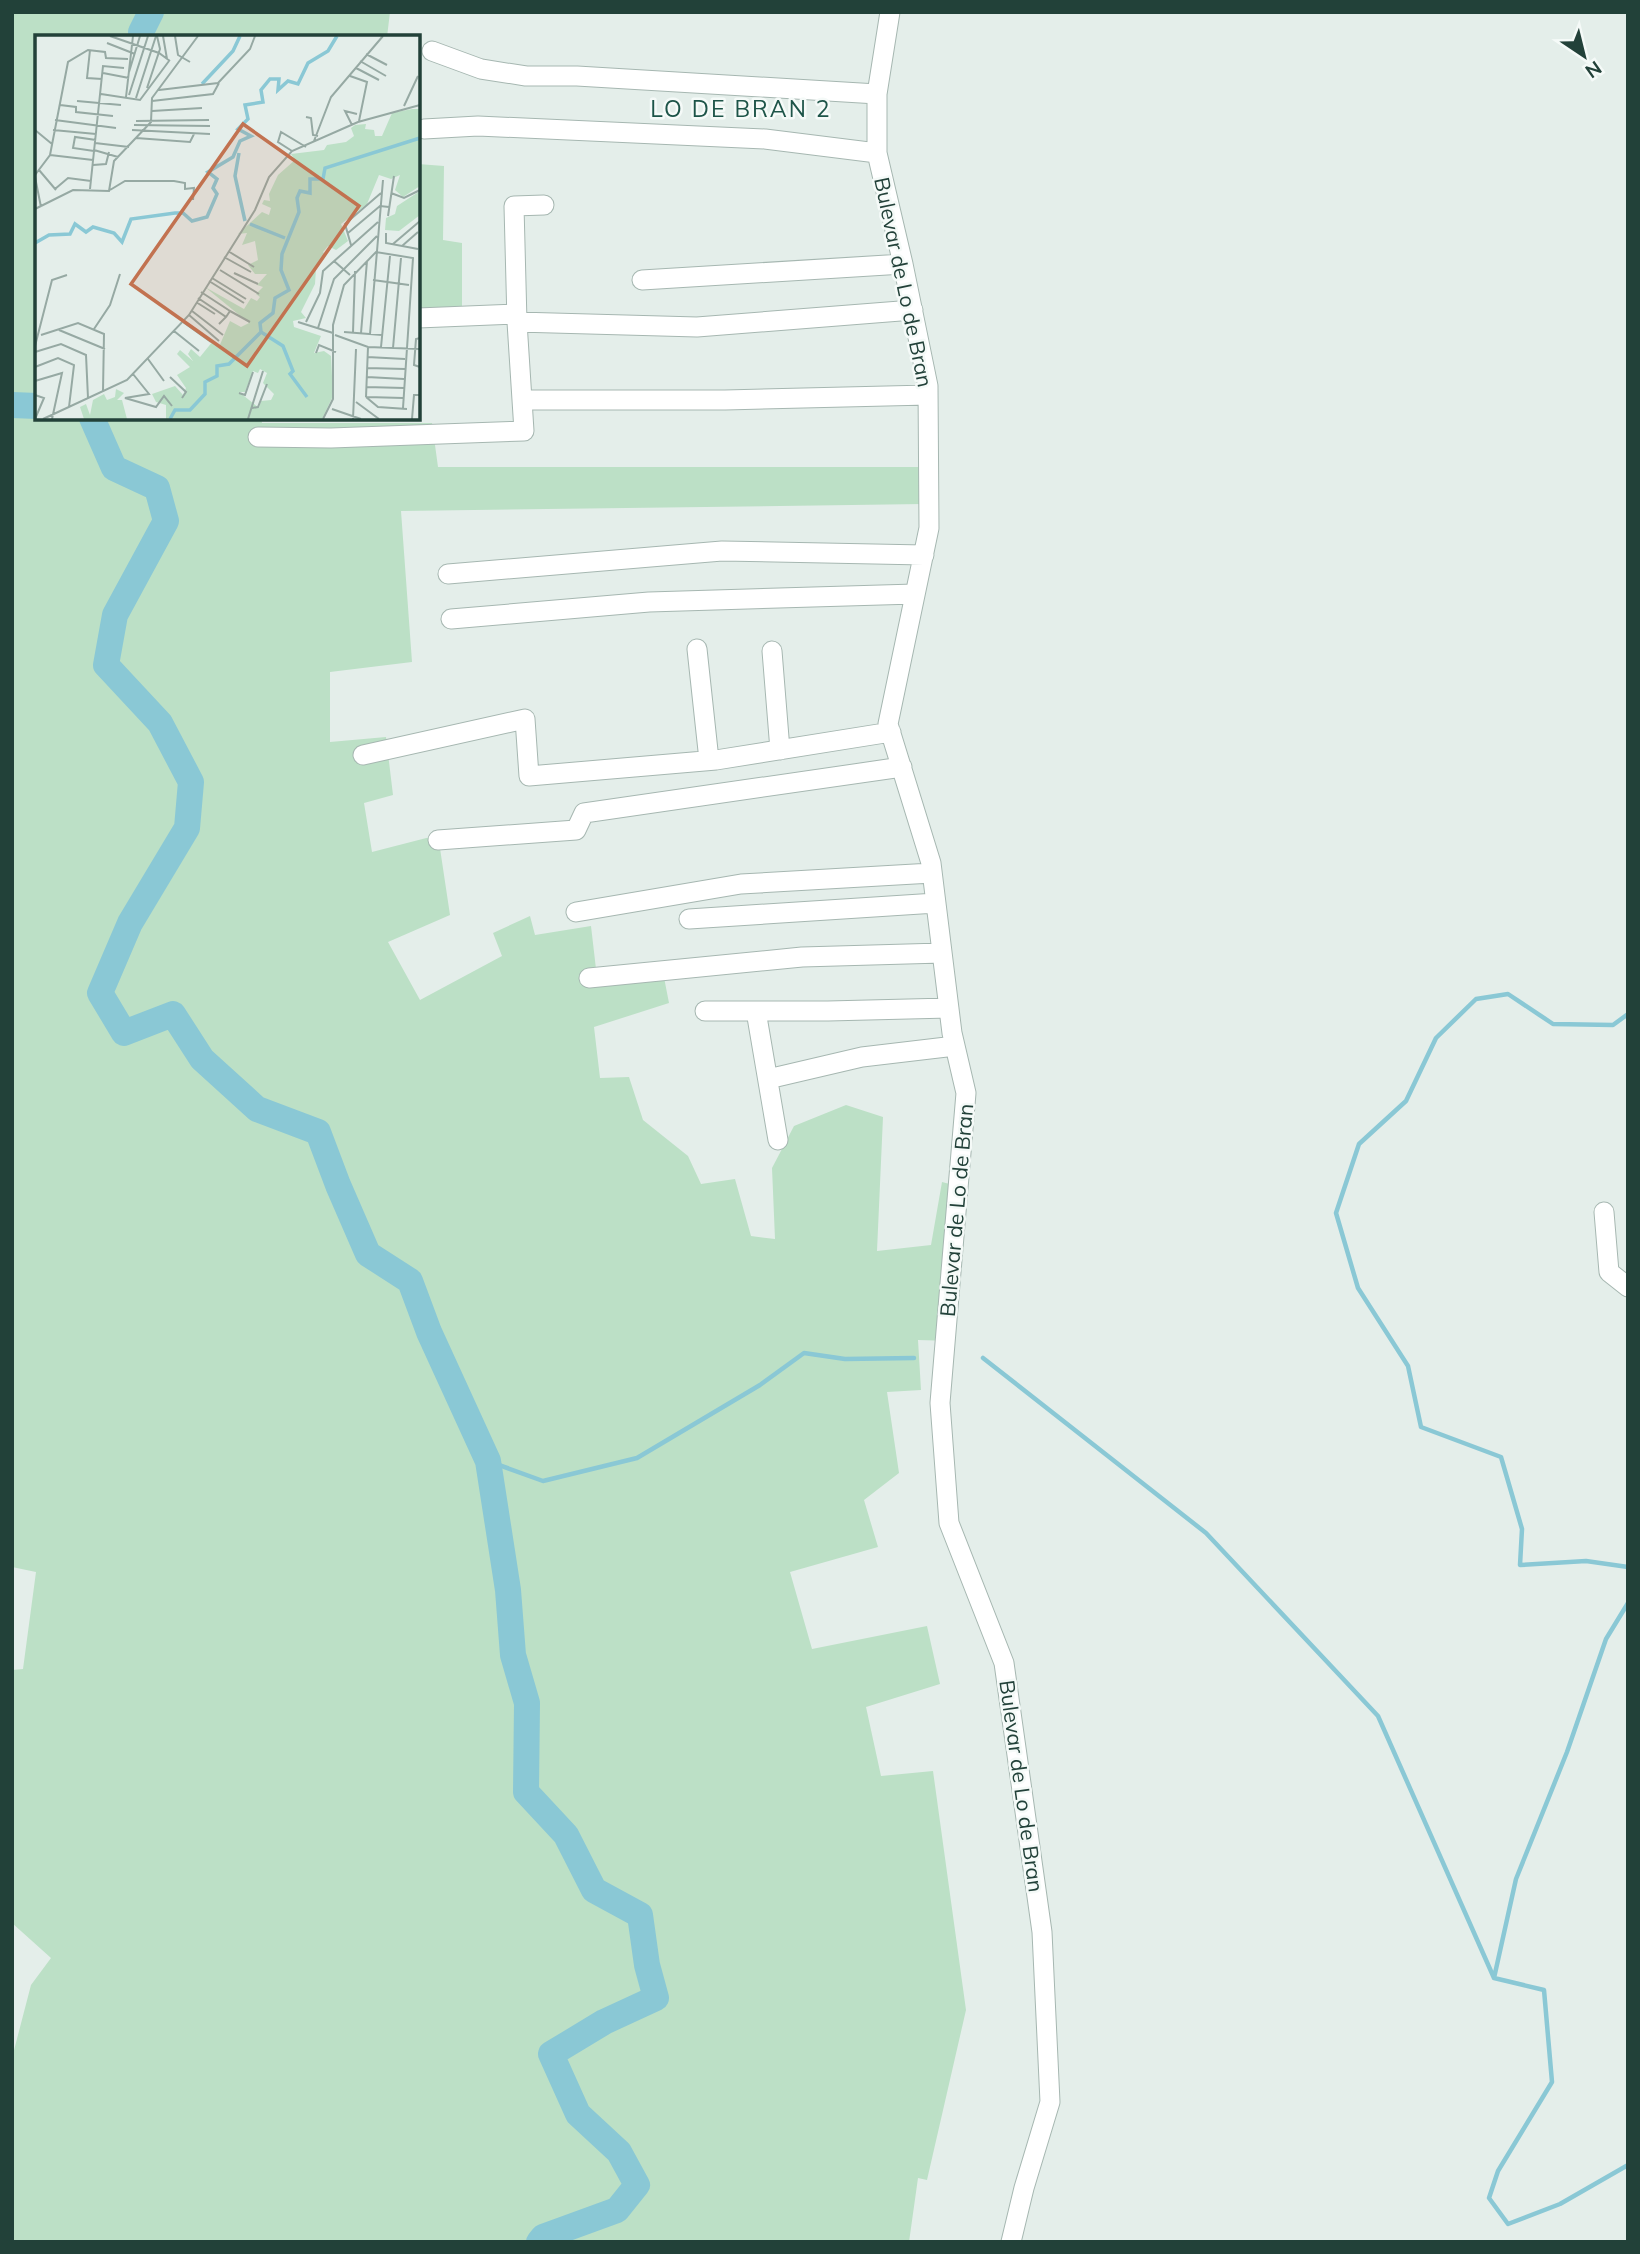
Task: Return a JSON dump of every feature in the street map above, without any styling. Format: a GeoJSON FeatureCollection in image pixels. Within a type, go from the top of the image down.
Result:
{"type":"FeatureCollection","features":[{"type":"Feature","properties":{"kind":"street","name":"Bulevar de Lo de Bran"},"geometry":{"type":"LineString","coordinates":[[890,12],[877,94],[877,153],[913,310],[928,395],[929,528],[888,724],[931,863],[949,1008],[966,1093],[940,1403],[949,1523],[1004,1663],[1021,1770],[1043,1946],[1050,2102],[1011,2242]]}},
{"type":"Feature","properties":{"kind":"street"},"geometry":{"type":"LineString","coordinates":[[432,51],[481,69],[526,76],[577,76],[877,94]]}},
{"type":"Feature","properties":{"kind":"street"},"geometry":{"type":"LineString","coordinates":[[424,129],[503,127],[765,139],[877,153]]}},
{"type":"Feature","properties":{"kind":"street"},"geometry":{"type":"LineString","coordinates":[[258,437],[331,438],[524,431],[514,206],[544,205]]}},
{"type":"Feature","properties":{"kind":"street"},"geometry":{"type":"LineString","coordinates":[[642,279],[903,264]]}},
{"type":"Feature","properties":{"kind":"street"},"geometry":{"type":"LineString","coordinates":[[420,318],[517,318],[697,327],[913,310]]}},
{"type":"Feature","properties":{"kind":"street"},"geometry":{"type":"LineString","coordinates":[[522,400],[725,400],[928,395]]}},
{"type":"Feature","properties":{"kind":"street"},"geometry":{"type":"LineString","coordinates":[[448,574],[722,551],[924,555]]}},
{"type":"Feature","properties":{"kind":"street"},"geometry":{"type":"LineString","coordinates":[[452,619],[649,602],[915,594]]}},
{"type":"Feature","properties":{"kind":"street"},"geometry":{"type":"LineString","coordinates":[[697,649],[709,760]]}},
{"type":"Feature","properties":{"kind":"street"},"geometry":{"type":"LineString","coordinates":[[772,651],[780,750]]}},
{"type":"Feature","properties":{"kind":"street"},"geometry":{"type":"LineString","coordinates":[[363,755],[524,719],[529,776],[709,760],[891,732]]}},
{"type":"Feature","properties":{"kind":"street"},"geometry":{"type":"LineString","coordinates":[[438,841],[576,830],[584,813],[902,767]]}},
{"type":"Feature","properties":{"kind":"street"},"geometry":{"type":"LineString","coordinates":[[576,912],[741,884],[932,873]]}},
{"type":"Feature","properties":{"kind":"street"},"geometry":{"type":"LineString","coordinates":[[689,919],[936,903]]}},
{"type":"Feature","properties":{"kind":"street"},"geometry":{"type":"LineString","coordinates":[[589,978],[802,957],[942,953]]}},
{"type":"Feature","properties":{"kind":"street"},"geometry":{"type":"LineString","coordinates":[[705,1011],[949,1008]]}},
{"type":"Feature","properties":{"kind":"street"},"geometry":{"type":"LineString","coordinates":[[756,1011],[778,1140]]}},
{"type":"Feature","properties":{"kind":"street"},"geometry":{"type":"LineString","coordinates":[[768,1079],[862,1057],[955,1046]]}},
{"type":"Feature","properties":{"kind":"street"},"geometry":{"type":"LineString","coordinates":[[1604,1212],[1609,1272],[1628,1287]]}},
{"type":"Feature","properties":{"kind":"green space"},"geometry":{"type":"Polygon","coordinates":[[[12,12],[390,12],[387,35],[35,35],[35,420],[432,423],[438,467],[926,467],[923,504],[401,511],[412,662],[330,672],[330,742],[386,737],[393,795],[364,803],[372,852],[438,835],[450,915],[388,942],[420,1000],[502,956],[493,933],[530,916],[535,935],[591,926],[596,969],[661,962],[669,1003],[594,1027],[600,1078],[629,1077],[643,1120],[688,1156],[701,1184],[735,1179],[751,1236],[775,1239],[772,1168],[794,1126],[846,1105],[883,1117],[877,1251],[931,1245],[942,1182],[965,1188],[952,1341],[918,1340],[921,1390],[887,1392],[899,1473],[864,1500],[878,1547],[790,1572],[812,1649],[927,1626],[940,1684],[866,1707],[881,1776],[933,1771],[966,2010],[927,2180],[918,2178],[909,2242],[12,2242],[12,2058],[31,1985],[51,1958],[12,1923],[12,1670],[23,1669],[36,1572],[12,1567],[12,12]]]}},
{"type":"Feature","properties":{"kind":"green space"},"geometry":{"type":"Polygon","coordinates":[[[420,164],[444,166],[443,240],[462,243],[462,309],[420,312],[420,164]]]}},
{"type":"Feature","properties":{"kind":"waterway"},"geometry":{"type":"LineString","coordinates":[[142,35],[151,12]]}},
{"type":"Feature","properties":{"kind":"waterway"},"geometry":{"type":"LineString","coordinates":[[12,405],[35,406]]}},
{"type":"Feature","properties":{"kind":"waterway"},"geometry":{"type":"LineString","coordinates":[[93,420],[114,468],[157,488],[166,521],[115,615],[106,665],[160,723],[191,782],[187,828],[130,923],[100,993],[124,1033],[173,1014],[202,1059],[257,1109],[318,1132],[368,1254],[410,1281],[429,1332],[488,1461],[508,1590],[513,1655],[527,1703],[526,1792],[566,1835],[594,1890],[640,1915],[647,1965],[656,1998],[604,2022],[551,2054],[578,2114],[619,2152],[637,2185],[617,2210],[543,2237],[539,2242]]}},
{"type":"Feature","properties":{"kind":"waterway"},"geometry":{"type":"LineString","coordinates":[[1628,1014],[1613,1025],[1553,1024],[1508,994],[1476,999],[1436,1038],[1406,1101],[1359,1144],[1336,1213],[1358,1288],[1408,1366],[1421,1427],[1501,1457],[1522,1529],[1520,1565],[1586,1561],[1628,1567]]}},
{"type":"Feature","properties":{"kind":"waterway"},"geometry":{"type":"LineString","coordinates":[[488,1461],[543,1481],[637,1458],[760,1385],[804,1353],[845,1359],[914,1358]]}},
{"type":"Feature","properties":{"kind":"waterway"},"geometry":{"type":"LineString","coordinates":[[983,1358],[1206,1533],[1378,1716],[1494,1978]]}},
{"type":"Feature","properties":{"kind":"waterway"},"geometry":{"type":"LineString","coordinates":[[1628,1603],[1606,1639],[1567,1752],[1516,1879],[1494,1978],[1544,1990],[1552,2082],[1498,2171],[1489,2198],[1508,2224],[1560,2204],[1628,2165]]}},
{"type":"Feature","properties":{"kind":"district","name":"LO DE BRAN 2"},"geometry":{"type":"Point","coordinates":[741,108]}}]}
